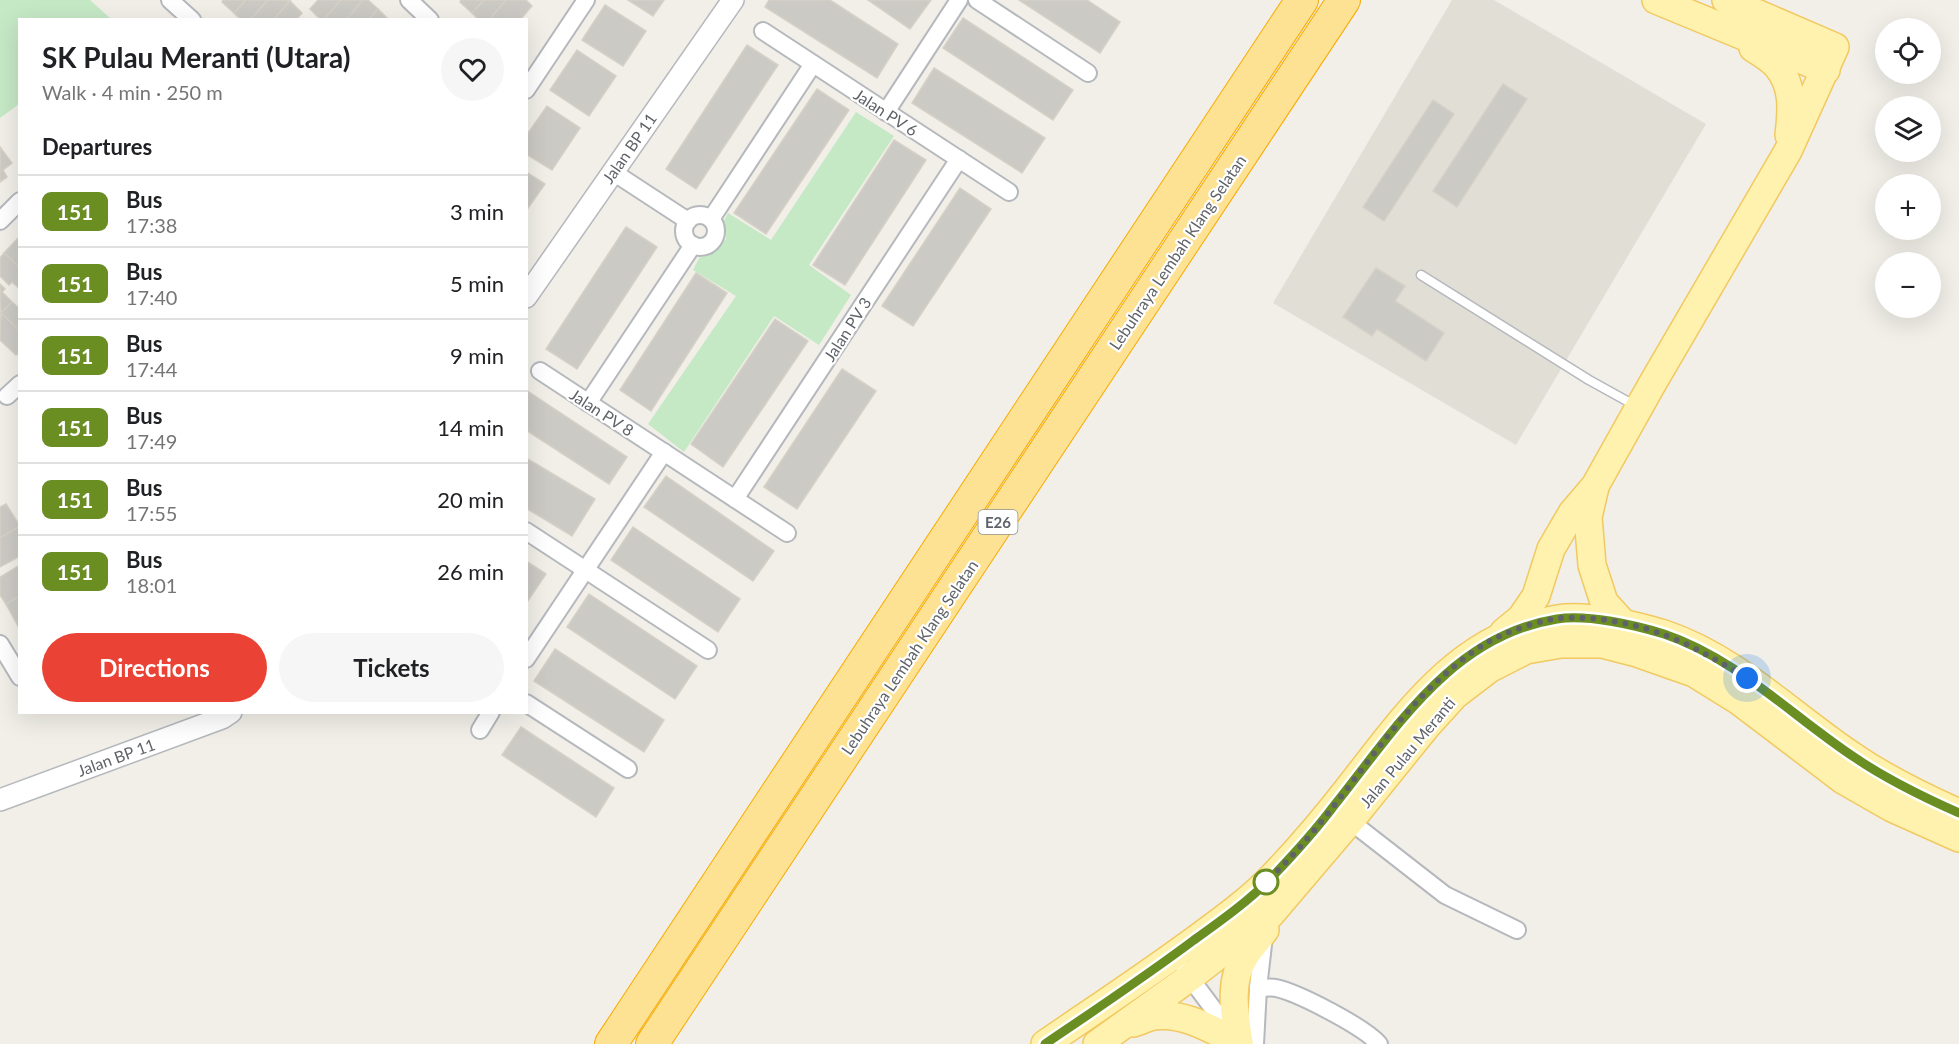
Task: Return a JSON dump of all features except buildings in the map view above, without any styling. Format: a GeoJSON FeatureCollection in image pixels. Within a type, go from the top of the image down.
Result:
{"type":"FeatureCollection","features":[{"type":"Feature","properties":{"kind":"highway","name":"Lebuhraya Lembah Klang Selatan"},"geometry":{"type":"LineString","coordinates":[[610,1044],[1302,0]]}},
{"type":"Feature","properties":{"kind":"highway","name":"Lebuhraya Lembah Klang Selatan"},"geometry":{"type":"LineString","coordinates":[[652,1044],[1344,0]]}},
{"type":"Feature","properties":{"kind":"main road"},"geometry":{"type":"LineString","coordinates":[[1656,0],[1731,32],[1831,58]]}},
{"type":"Feature","properties":{"kind":"main road"},"geometry":{"type":"LineString","coordinates":[[1726,0],[1831,58]]}},
{"type":"Feature","properties":{"kind":"main road"},"geometry":{"type":"LineString","coordinates":[[1731,32],[1776,65],[1788,85],[1792,106],[1788,151]]}},
{"type":"Feature","properties":{"kind":"main road"},"geometry":{"type":"LineString","coordinates":[[1499,636],[1521,618],[1536,596],[1551,549],[1572,513],[1595,486],[1788,151],[1831,58]]}},
{"type":"Feature","properties":{"kind":"main road"},"geometry":{"type":"LineString","coordinates":[[1595,486],[1587,517],[1592,565],[1604,602],[1623,623]]}},
{"type":"Feature","properties":{"kind":"main road","name":"Jalan Pulau Meranti"},"geometry":{"type":"LineString","coordinates":[[1045,1044],[1237,909],[1272,877],[1331,811],[1407,713],[1432,686],[1472,652],[1499,636],[1559,618],[1623,623],[1666,635],[1702,651],[1747,678],[1855,758],[1932,801],[1959,813]]}},
{"type":"Feature","properties":{"kind":"main road","name":"Jalan Pulau Meranti"},"geometry":{"type":"LineString","coordinates":[[1097,1044],[1268,922],[1425,727],[1455,695],[1489,669],[1526,650],[1561,644],[1602,644],[1637,652],[1694,673],[1740,701],[1843,780],[1892,808],[1959,838]]}},
{"type":"Feature","properties":{"kind":"main road"},"geometry":{"type":"LineString","coordinates":[[1239,1044],[1234,1007],[1236,977],[1244,958],[1268,922]]}},
{"type":"Feature","properties":{"kind":"main road"},"geometry":{"type":"LineString","coordinates":[[1122,1026],[1156,1016],[1178,1018],[1200,1024],[1239,1044]]}},
{"type":"Feature","properties":{"kind":"street"},"geometry":{"type":"LineString","coordinates":[[170,0],[190,18]]}},
{"type":"Feature","properties":{"kind":"street"},"geometry":{"type":"LineString","coordinates":[[409,0],[428,18]]}},
{"type":"Feature","properties":{"kind":"street"},"geometry":{"type":"LineString","coordinates":[[528,87],[586,0]]}},
{"type":"Feature","properties":{"kind":"street","name":"Jalan BP 11"},"geometry":{"type":"LineString","coordinates":[[528,294],[733,0]]}},
{"type":"Feature","properties":{"kind":"street"},"geometry":{"type":"LineString","coordinates":[[886,112],[959,0]]}},
{"type":"Feature","properties":{"kind":"street"},"geometry":{"type":"LineString","coordinates":[[978,0],[1088,73]]}},
{"type":"Feature","properties":{"kind":"street","name":"Jalan PV 6"},"geometry":{"type":"LineString","coordinates":[[763,32],[1009,192]]}},
{"type":"Feature","properties":{"kind":"street"},"geometry":{"type":"LineString","coordinates":[[711,219],[813,64]]}},
{"type":"Feature","properties":{"kind":"street","name":"Jalan PV 3"},"geometry":{"type":"LineString","coordinates":[[735,499],[959,159]]}},
{"type":"Feature","properties":{"kind":"street"},"geometry":{"type":"LineString","coordinates":[[613,172],[688,221]]}},
{"type":"Feature","properties":{"kind":"street"},"geometry":{"type":"LineString","coordinates":[[0,221],[18,203]]}},
{"type":"Feature","properties":{"kind":"street"},"geometry":{"type":"LineString","coordinates":[[702,215],[711,219],[716,228],[712,242],[703,247],[689,242],[684,234],[688,221],[702,215]]}},
{"type":"Feature","properties":{"kind":"street"},"geometry":{"type":"LineString","coordinates":[[588,403],[693,245]]}},
{"type":"Feature","properties":{"kind":"street","name":"Jalan PV 8"},"geometry":{"type":"LineString","coordinates":[[540,371],[787,533]]}},
{"type":"Feature","properties":{"kind":"street"},"geometry":{"type":"LineString","coordinates":[[7,396],[18,386]]}},
{"type":"Feature","properties":{"kind":"street"},"geometry":{"type":"LineString","coordinates":[[528,656],[664,452]]}},
{"type":"Feature","properties":{"kind":"street"},"geometry":{"type":"LineString","coordinates":[[528,532],[708,650]]}},
{"type":"Feature","properties":{"kind":"street"},"geometry":{"type":"LineString","coordinates":[[0,644],[18,674]]}},
{"type":"Feature","properties":{"kind":"street"},"geometry":{"type":"LineString","coordinates":[[528,704],[628,769]]}},
{"type":"Feature","properties":{"kind":"street","name":"Jalan BP 11"},"geometry":{"type":"LineString","coordinates":[[0,800],[228,714]]}},
{"type":"Feature","properties":{"kind":"street"},"geometry":{"type":"LineString","coordinates":[[480,730],[490,714]]}},
{"type":"Feature","properties":{"kind":"street"},"geometry":{"type":"LineString","coordinates":[[1350,821],[1445,895],[1517,930]]}},
{"type":"Feature","properties":{"kind":"street"},"geometry":{"type":"LineString","coordinates":[[1255,1044],[1258,988],[1268,922]]}},
{"type":"Feature","properties":{"kind":"street"},"geometry":{"type":"LineString","coordinates":[[1174,955],[1239,1044]]}},
{"type":"Feature","properties":{"kind":"street"},"geometry":{"type":"LineString","coordinates":[[1258,988],[1275,988],[1304,998],[1365,1032],[1379,1044]]}},
{"type":"Feature","properties":{"kind":"lane"},"geometry":{"type":"LineString","coordinates":[[1421,275],[1589,380],[1639,408]]}},
{"type":"Feature","properties":{"kind":"shaded area"},"geometry":{"type":"Polygon","coordinates":[[[1452,0],[1494,0],[1706,124],[1516,445],[1273,303],[1452,0]]]}},
{"type":"Feature","properties":{"kind":"green space"},"geometry":{"type":"Polygon","coordinates":[[[0,0],[90,0],[110,18],[18,18],[18,105],[0,118],[0,0]]]}},
{"type":"Feature","properties":{"kind":"green space"},"geometry":{"type":"Polygon","coordinates":[[[856,112],[894,136],[809,265],[851,295],[819,345],[774,316],[684,452],[648,424],[736,296],[693,270],[699,258],[719,248],[726,239],[724,221],[728,213],[771,240],[856,112]]]}},
{"type":"Feature","properties":{"kind":"bus line","name":"151"},"geometry":{"type":"LineString","coordinates":[[1045,1044],[1237,909],[1272,877],[1331,811],[1407,713],[1432,686],[1472,652],[1499,636],[1559,618],[1623,623],[1666,635],[1702,651],[1747,678],[1855,758],[1932,801],[1959,813]]}},
{"type":"Feature","properties":{"kind":"route"},"geometry":{"type":"LineString","coordinates":[[1266,882],[1260,887],[1272,877],[1331,811],[1407,713],[1432,686],[1472,652],[1499,636],[1559,618],[1623,623],[1666,635],[1702,651],[1747,678]]}}]}
